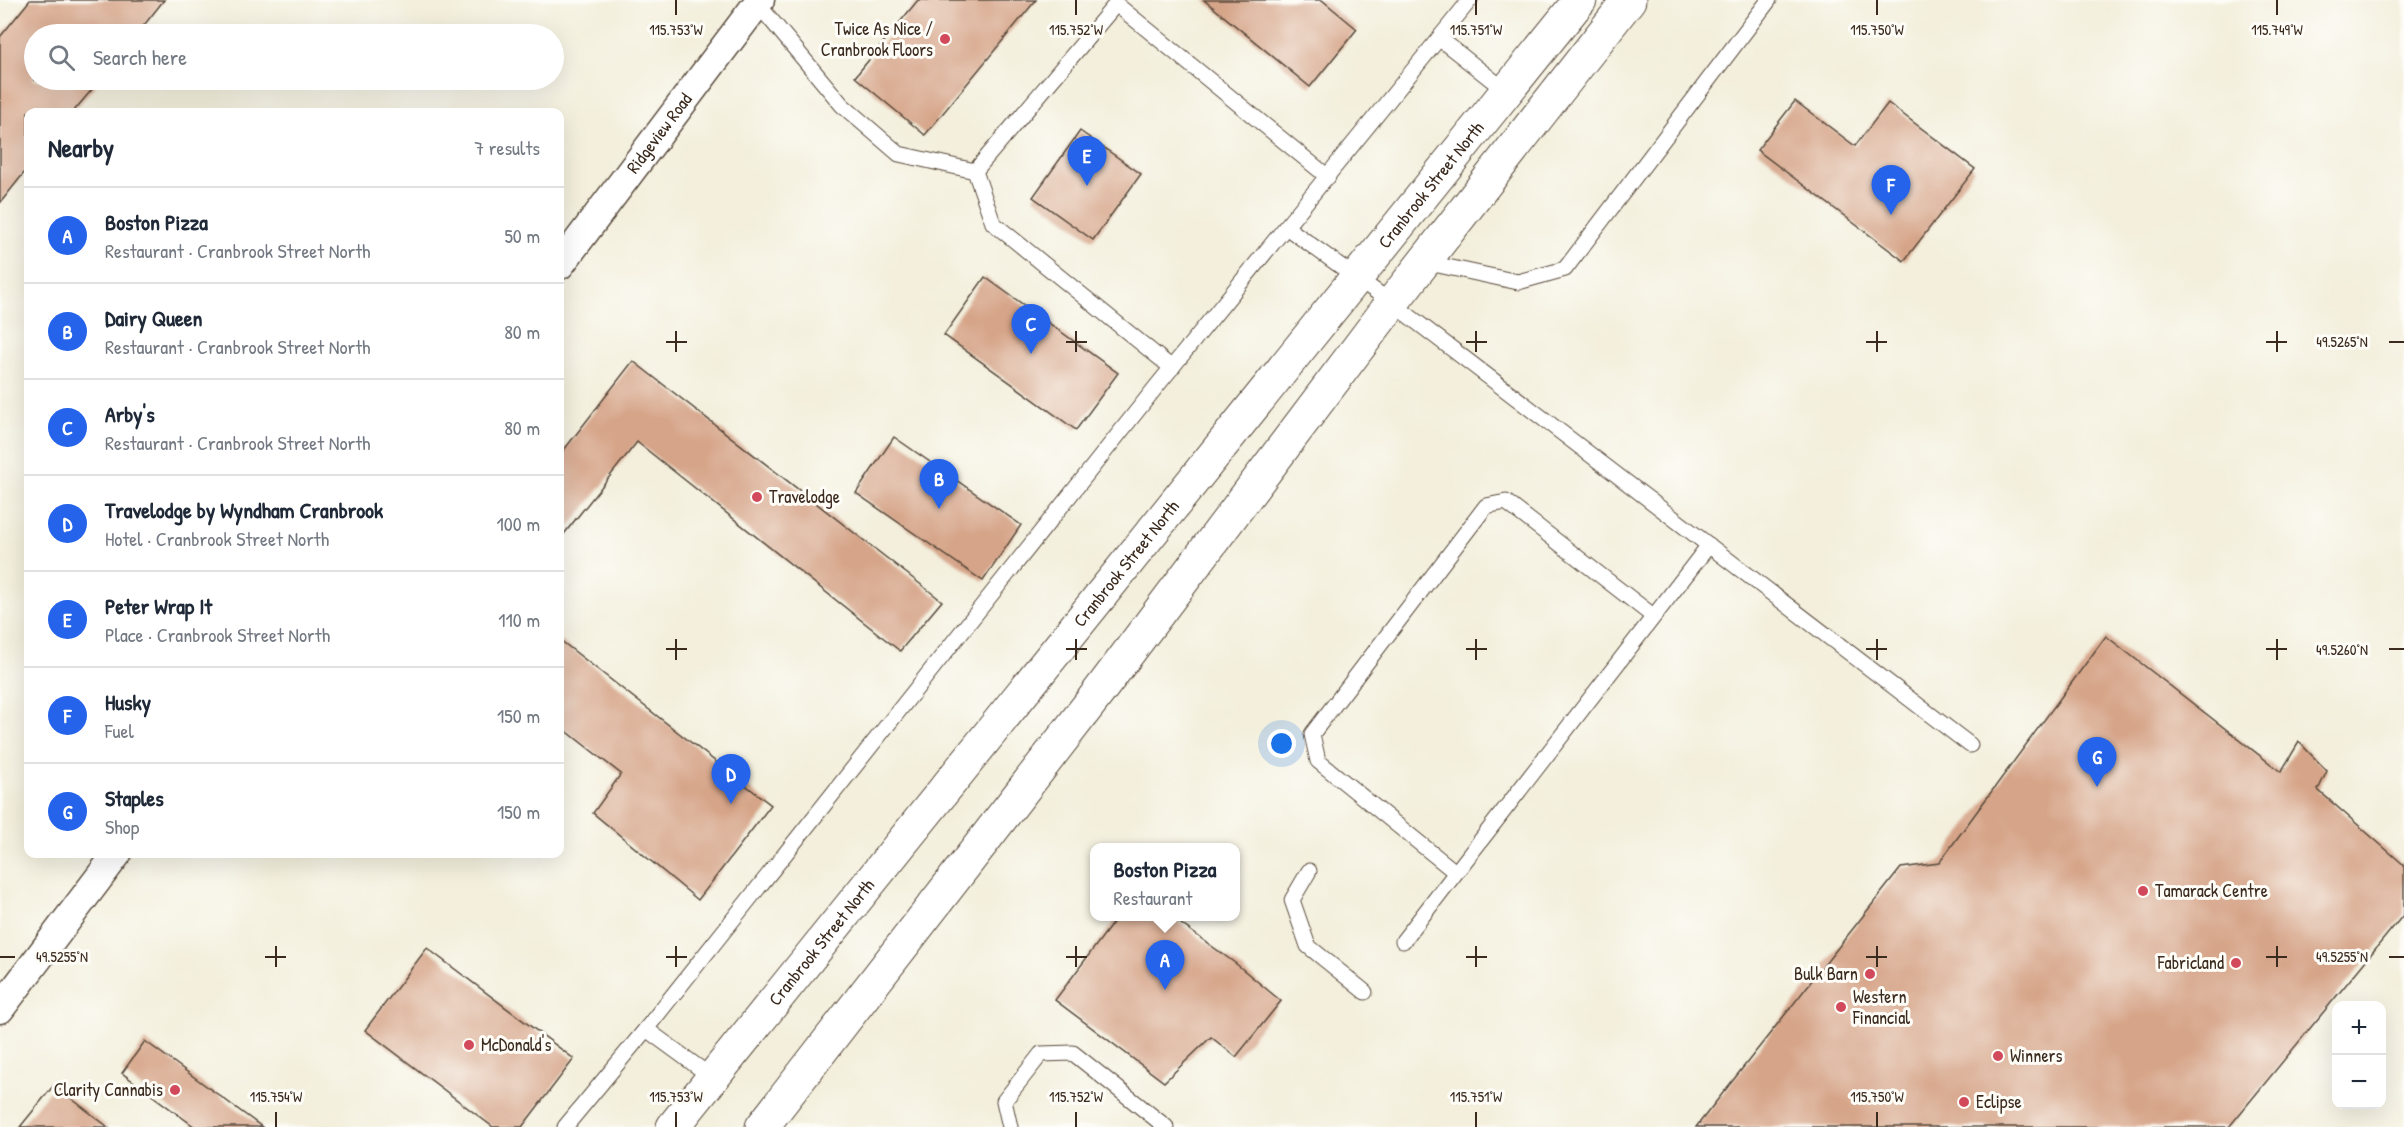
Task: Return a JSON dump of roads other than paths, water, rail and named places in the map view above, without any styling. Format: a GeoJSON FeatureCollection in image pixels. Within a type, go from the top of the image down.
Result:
{"type":"FeatureCollection","features":[{"type":"Feature","properties":{"kind":"highway","name":"Cranbrook Street North"},"geometry":{"type":"LineString","coordinates":[[673,1127],[1580,0]]}},
{"type":"Feature","properties":{"kind":"highway"},"geometry":{"type":"LineString","coordinates":[[762,1127],[1095,697],[1392,303],[1629,0]]}},
{"type":"Feature","properties":{"kind":"street","name":"Ridgeview Road"},"geometry":{"type":"LineString","coordinates":[[564,261],[758,2]]}},
{"type":"Feature","properties":{"kind":"street"},"geometry":{"type":"LineString","coordinates":[[0,1009],[114,858]]}},
{"type":"Feature","properties":{"kind":"lane"},"geometry":{"type":"LineString","coordinates":[[565,1127],[646,1029],[1172,368],[1470,0]]}},
{"type":"Feature","properties":{"kind":"lane"},"geometry":{"type":"LineString","coordinates":[[1424,262],[1518,282],[1565,269],[1769,0]]}},
{"type":"Feature","properties":{"kind":"lane"},"geometry":{"type":"LineString","coordinates":[[758,2],[842,105],[898,154],[975,171]]}},
{"type":"Feature","properties":{"kind":"lane"},"geometry":{"type":"LineString","coordinates":[[975,171],[1116,4],[1328,177]]}},
{"type":"Feature","properties":{"kind":"lane"},"geometry":{"type":"LineString","coordinates":[[1439,38],[1506,91]]}},
{"type":"Feature","properties":{"kind":"lane"},"geometry":{"type":"LineString","coordinates":[[975,171],[993,223],[1172,368]]}},
{"type":"Feature","properties":{"kind":"lane"},"geometry":{"type":"LineString","coordinates":[[1286,227],[1392,303],[1970,745]]}},
{"type":"Feature","properties":{"kind":"lane"},"geometry":{"type":"LineString","coordinates":[[1454,871],[1318,761],[1312,734],[1486,506],[1506,502],[1653,616]]}},
{"type":"Feature","properties":{"kind":"lane"},"geometry":{"type":"LineString","coordinates":[[1403,941],[1454,871],[1708,545]]}},
{"type":"Feature","properties":{"kind":"lane"},"geometry":{"type":"LineString","coordinates":[[1309,871],[1292,900],[1308,946],[1365,992]]}},
{"type":"Feature","properties":{"kind":"lane"},"geometry":{"type":"LineString","coordinates":[[646,1029],[713,1078]]}},
{"type":"Feature","properties":{"kind":"lane"},"geometry":{"type":"LineString","coordinates":[[1010,1127],[1004,1101],[1041,1054],[1073,1053],[1166,1127]]}},
{"type":"Feature","properties":{"kind":"place","name":"Twice As Nice / Cranbrook Floors"},"geometry":{"type":"Point","coordinates":[945,39]}},
{"type":"Feature","properties":{"kind":"place","name":"Peter Wrap It"},"geometry":{"type":"Point","coordinates":[1087,186]}},
{"type":"Feature","properties":{"kind":"place","name":"Husky"},"geometry":{"type":"Point","coordinates":[1891,215]}},
{"type":"Feature","properties":{"kind":"place","name":"Arby's"},"geometry":{"type":"Point","coordinates":[1031,354]}},
{"type":"Feature","properties":{"kind":"place","name":"Travelodge"},"geometry":{"type":"Point","coordinates":[757,497]}},
{"type":"Feature","properties":{"kind":"place","name":"Dairy Queen"},"geometry":{"type":"Point","coordinates":[939,509]}},
{"type":"Feature","properties":{"kind":"place","name":"Staples"},"geometry":{"type":"Point","coordinates":[2097,787]}},
{"type":"Feature","properties":{"kind":"place","name":"Travelodge by Wyndham Cranbrook"},"geometry":{"type":"Point","coordinates":[731,804]}},
{"type":"Feature","properties":{"kind":"place","name":"Tamarack Centre"},"geometry":{"type":"Point","coordinates":[2143,891]}},
{"type":"Feature","properties":{"kind":"place","name":"Fabricland"},"geometry":{"type":"Point","coordinates":[2236,963]}},
{"type":"Feature","properties":{"kind":"place","name":"Bulk Barn"},"geometry":{"type":"Point","coordinates":[1870,974]}},
{"type":"Feature","properties":{"kind":"place","name":"Boston Pizza"},"geometry":{"type":"Point","coordinates":[1165,990]}},
{"type":"Feature","properties":{"kind":"place","name":"Western Financial"},"geometry":{"type":"Point","coordinates":[1841,1007]}},
{"type":"Feature","properties":{"kind":"place","name":"McDonald's"},"geometry":{"type":"Point","coordinates":[469,1045]}},
{"type":"Feature","properties":{"kind":"place","name":"Winners"},"geometry":{"type":"Point","coordinates":[1998,1056]}},
{"type":"Feature","properties":{"kind":"place","name":"Clarity Cannabis"},"geometry":{"type":"Point","coordinates":[175,1090]}},
{"type":"Feature","properties":{"kind":"place","name":"Eclipse"},"geometry":{"type":"Point","coordinates":[1964,1102]}}]}
